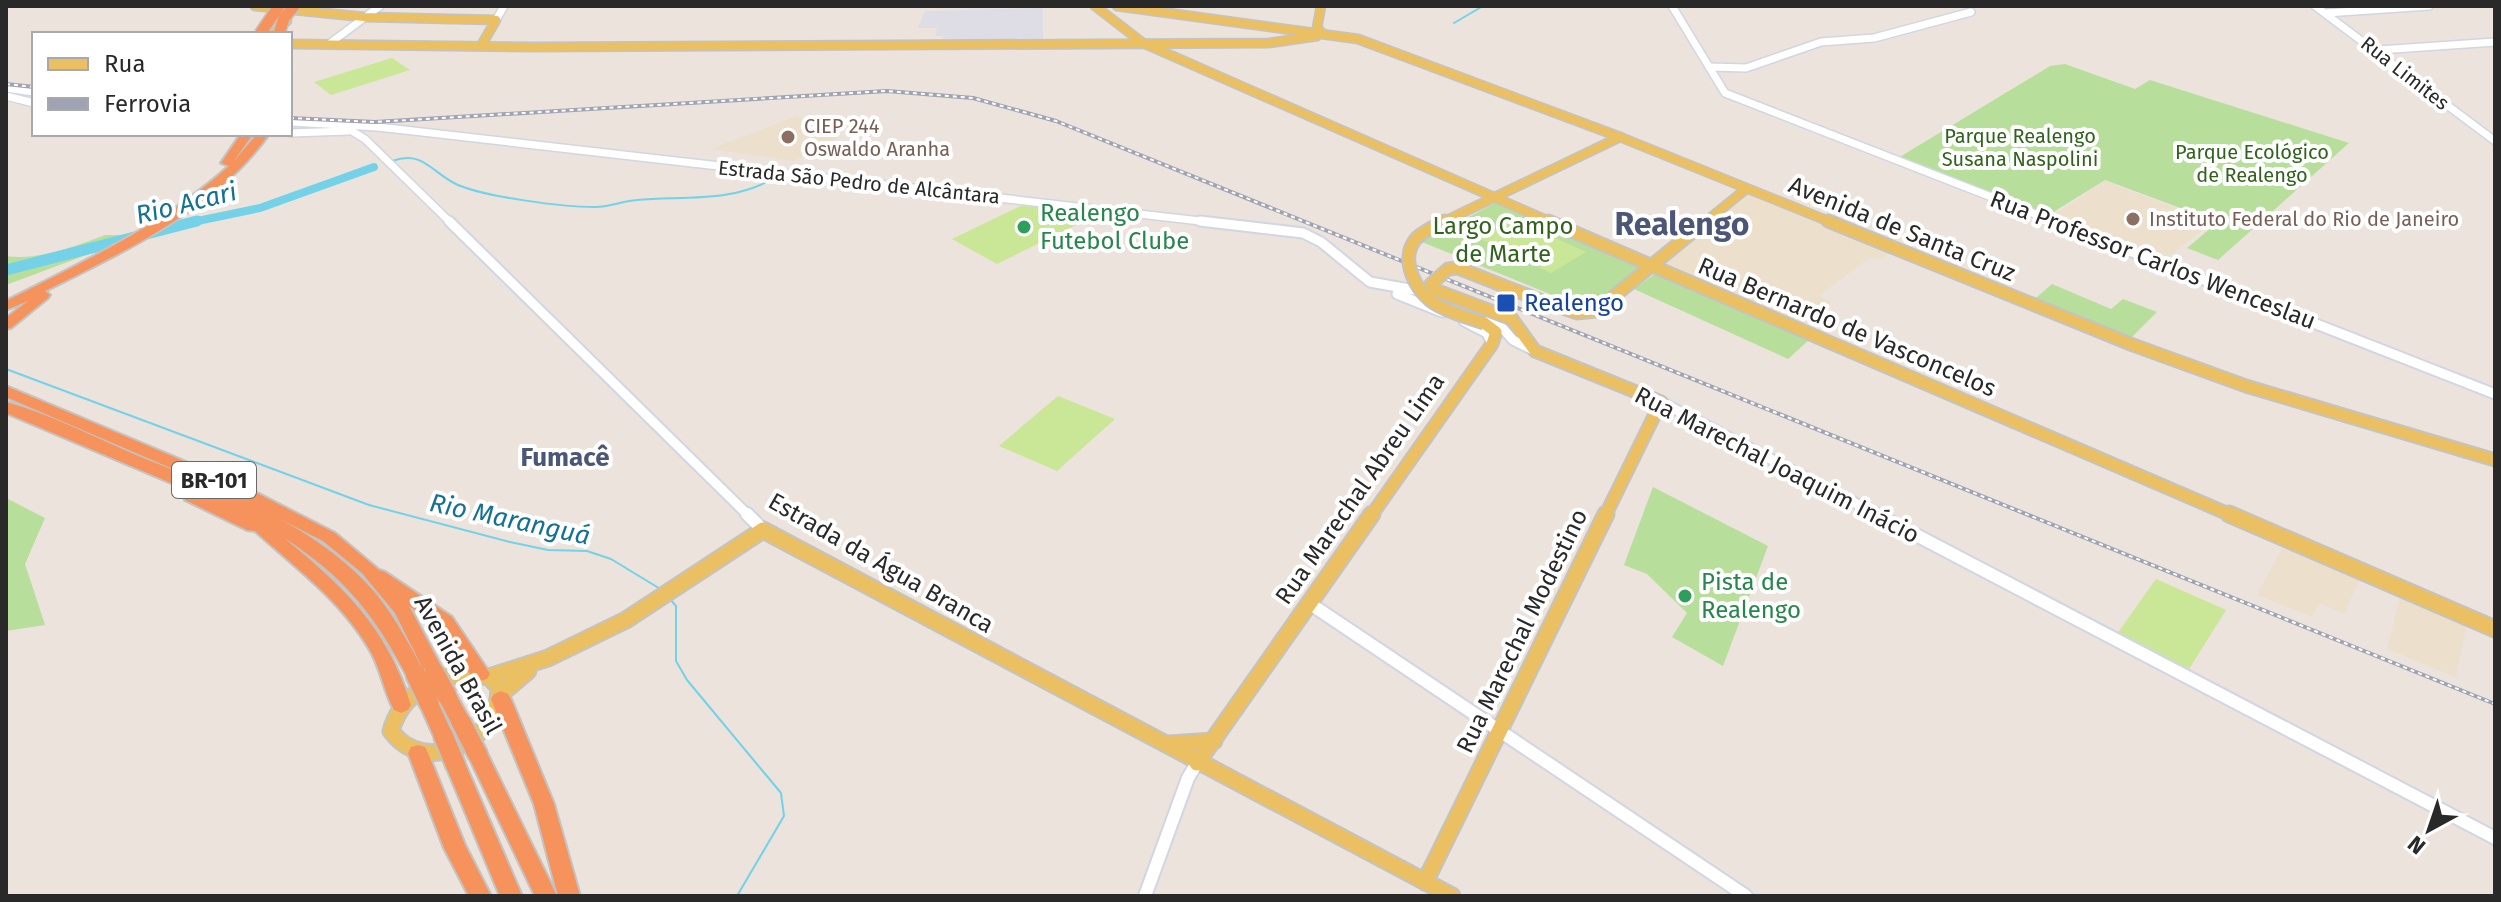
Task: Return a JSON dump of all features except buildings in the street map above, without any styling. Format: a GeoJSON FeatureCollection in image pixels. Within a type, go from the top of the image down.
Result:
{"type":"FeatureCollection","features":[{"type":"Feature","properties":{"kind":"highway"},"geometry":{"type":"LineString","coordinates":[[263,32],[294,9]]}},
{"type":"Feature","properties":{"kind":"highway"},"geometry":{"type":"LineString","coordinates":[[280,32],[284,18],[294,9]]}},
{"type":"Feature","properties":{"kind":"highway"},"geometry":{"type":"LineString","coordinates":[[6,303],[142,227],[208,181],[232,157],[246,136]]}},
{"type":"Feature","properties":{"kind":"highway"},"geometry":{"type":"LineString","coordinates":[[6,325],[61,282],[160,222],[236,166],[261,136]]}},
{"type":"Feature","properties":{"kind":"highway"},"geometry":{"type":"LineString","coordinates":[[6,303],[106,255]]}},
{"type":"Feature","properties":{"kind":"highway"},"geometry":{"type":"LineString","coordinates":[[6,293],[66,271]]}},
{"type":"Feature","properties":{"kind":"highway","name":"Avenida Brasil"},"geometry":{"type":"LineString","coordinates":[[6,388],[299,518],[329,537],[368,569],[402,609],[456,766],[511,896]]}},
{"type":"Feature","properties":{"kind":"highway","name":"Avenida Brasil"},"geometry":{"type":"LineString","coordinates":[[6,407],[229,500],[290,532],[345,571],[387,620],[425,672],[478,755],[546,896]]}},
{"type":"Feature","properties":{"kind":"highway"},"geometry":{"type":"LineString","coordinates":[[123,454],[136,470],[267,533]]}},
{"type":"Feature","properties":{"kind":"highway"},"geometry":{"type":"LineString","coordinates":[[229,500],[334,588],[374,637],[401,705]]}},
{"type":"Feature","properties":{"kind":"highway"},"geometry":{"type":"LineString","coordinates":[[368,569],[446,622],[484,676]]}},
{"type":"Feature","properties":{"kind":"highway"},"geometry":{"type":"LineString","coordinates":[[501,697],[544,804],[569,896]]}},
{"type":"Feature","properties":{"kind":"highway"},"geometry":{"type":"LineString","coordinates":[[418,753],[444,824],[480,896]]}},
{"type":"Feature","properties":{"kind":"main road"},"geometry":{"type":"LineString","coordinates":[[255,6],[364,17],[496,20],[481,46]]}},
{"type":"Feature","properties":{"kind":"main road"},"geometry":{"type":"LineString","coordinates":[[1099,9],[1116,6],[1327,33]]}},
{"type":"Feature","properties":{"kind":"main road"},"geometry":{"type":"LineString","coordinates":[[1321,6],[1317,28],[1327,33]]}},
{"type":"Feature","properties":{"kind":"main road"},"geometry":{"type":"LineString","coordinates":[[271,32],[290,18],[294,9]]}},
{"type":"Feature","properties":{"kind":"main road"},"geometry":{"type":"LineString","coordinates":[[290,18],[294,9]]}},
{"type":"Feature","properties":{"kind":"main road","name":"Rua Bernardo de Vasconcelos"},"geometry":{"type":"LineString","coordinates":[[1099,9],[1143,43],[1156,46],[1210,75],[2495,629]]}},
{"type":"Feature","properties":{"kind":"main road"},"geometry":{"type":"LineString","coordinates":[[1297,29],[1318,22]]}},
{"type":"Feature","properties":{"kind":"main road"},"geometry":{"type":"LineString","coordinates":[[1156,46],[1269,43],[1327,33]]}},
{"type":"Feature","properties":{"kind":"main road","name":"Avenida de Santa Cruz"},"geometry":{"type":"LineString","coordinates":[[1327,33],[1371,45],[1620,137],[2217,375],[2495,460]]}},
{"type":"Feature","properties":{"kind":"main road"},"geometry":{"type":"LineString","coordinates":[[292,44],[1143,43]]}},
{"type":"Feature","properties":{"kind":"main road"},"geometry":{"type":"LineString","coordinates":[[1492,344],[1496,332],[1484,323],[1432,302],[1416,287],[1409,252],[1411,244],[1418,235],[1441,223],[1620,137]]}},
{"type":"Feature","properties":{"kind":"main road"},"geometry":{"type":"LineString","coordinates":[[1535,351],[1523,341],[1520,327],[1512,319],[1442,293],[1431,284],[1448,269],[1458,268],[1577,313],[1590,313],[1652,267],[1746,189]]}},
{"type":"Feature","properties":{"kind":"main road","name":"Rua Marechal Abreu Lima"},"geometry":{"type":"LineString","coordinates":[[1197,763],[1492,344]]}},
{"type":"Feature","properties":{"kind":"main road","name":"Rua Marechal Joaquim Inácio"},"geometry":{"type":"LineString","coordinates":[[1535,351],[1661,402]]}},
{"type":"Feature","properties":{"kind":"main road","name":"Rua Marechal Modestino"},"geometry":{"type":"LineString","coordinates":[[1423,889],[1661,402]]}},
{"type":"Feature","properties":{"kind":"main road"},"geometry":{"type":"LineString","coordinates":[[548,658],[501,697],[493,719],[473,737],[446,750],[418,753],[404,749],[395,742],[391,731],[401,705],[413,693],[438,680],[464,673],[484,676],[548,658],[648,608],[763,530]]}},
{"type":"Feature","properties":{"kind":"main road","name":"Estrada da Água Branca"},"geometry":{"type":"LineString","coordinates":[[763,530],[1197,763],[1423,889],[1452,896]]}},
{"type":"Feature","properties":{"kind":"main road"},"geometry":{"type":"LineString","coordinates":[[484,676],[501,697]]}},
{"type":"Feature","properties":{"kind":"main road"},"geometry":{"type":"LineString","coordinates":[[1162,744],[1184,746],[1214,741]]}},
{"type":"Feature","properties":{"kind":"street"},"geometry":{"type":"LineString","coordinates":[[329,44],[380,6]]}},
{"type":"Feature","properties":{"kind":"street"},"geometry":{"type":"LineString","coordinates":[[496,20],[504,6]]}},
{"type":"Feature","properties":{"kind":"street"},"geometry":{"type":"LineString","coordinates":[[1672,6],[1710,69],[1746,68],[1821,42],[1874,38],[1962,9],[1971,12]]}},
{"type":"Feature","properties":{"kind":"street","name":"Rua Limites"},"geometry":{"type":"LineString","coordinates":[[2315,6],[2379,50],[2495,141]]}},
{"type":"Feature","properties":{"kind":"street"},"geometry":{"type":"LineString","coordinates":[[2326,13],[2429,6]]}},
{"type":"Feature","properties":{"kind":"street"},"geometry":{"type":"LineString","coordinates":[[2379,50],[2495,42]]}},
{"type":"Feature","properties":{"kind":"street","name":"Rua Professor Carlos Wenceslau"},"geometry":{"type":"LineString","coordinates":[[1710,69],[1721,91],[2495,394]]}},
{"type":"Feature","properties":{"kind":"street"},"geometry":{"type":"LineString","coordinates":[[6,88],[32,96]]}},
{"type":"Feature","properties":{"kind":"street"},"geometry":{"type":"LineString","coordinates":[[10,98],[32,96]]}},
{"type":"Feature","properties":{"kind":"street"},"geometry":{"type":"LineString","coordinates":[[10,98],[32,96]]}},
{"type":"Feature","properties":{"kind":"street","name":"Estrada São Pedro de Alcântara"},"geometry":{"type":"LineString","coordinates":[[292,122],[392,129],[1174,217],[1303,233],[1323,243]]}},
{"type":"Feature","properties":{"kind":"street","name":"Estrada da Água Branca"},"geometry":{"type":"LineString","coordinates":[[333,125],[354,131],[561,328],[763,530]]}},
{"type":"Feature","properties":{"kind":"street","name":"Estrada São Pedro de Alcântara"},"geometry":{"type":"LineString","coordinates":[[292,133],[392,129]]}},
{"type":"Feature","properties":{"kind":"street","name":"Estrada da Água Branca"},"geometry":{"type":"LineString","coordinates":[[307,134],[345,137],[374,151]]}},
{"type":"Feature","properties":{"kind":"street","name":"Rua Marechal Joaquim Inácio"},"geometry":{"type":"LineString","coordinates":[[1323,243],[1363,278],[1384,289],[1429,293],[1496,321],[1513,340],[1535,351]]}},
{"type":"Feature","properties":{"kind":"street"},"geometry":{"type":"LineString","coordinates":[[1384,289],[1482,329],[1492,344]]}},
{"type":"Feature","properties":{"kind":"street"},"geometry":{"type":"LineString","coordinates":[[1422,304],[1416,297],[1429,293]]}},
{"type":"Feature","properties":{"kind":"street","name":"Rua Marechal Joaquim Inácio"},"geometry":{"type":"LineString","coordinates":[[1661,402],[2495,838]]}},
{"type":"Feature","properties":{"kind":"street"},"geometry":{"type":"LineString","coordinates":[[1309,603],[1746,896]]}},
{"type":"Feature","properties":{"kind":"street"},"geometry":{"type":"LineString","coordinates":[[1145,896],[1188,778],[1197,763]]}},
{"type":"Feature","properties":{"kind":"shaded area"},"geometry":{"type":"Polygon","coordinates":[[[1043,8],[1043,41],[942,41],[943,36],[935,36],[937,28],[918,28],[925,11],[1043,8]]]}},
{"type":"Feature","properties":{"kind":"shaded area","name":"CIEP 244 Oswaldo Aranha"},"geometry":{"type":"Polygon","coordinates":[[[796,116],[838,138],[794,161],[711,149],[796,116]]]}},
{"type":"Feature","properties":{"kind":"shaded area","name":"Instituto Federal do Rio de Janeiro"},"geometry":{"type":"Polygon","coordinates":[[[2104,181],[2213,222],[2164,260],[2053,216],[2104,181]]]}},
{"type":"Feature","properties":{"kind":"shaded area"},"geometry":{"type":"Polygon","coordinates":[[[1748,194],[1890,253],[1881,259],[1869,258],[1819,296],[1832,302],[1797,331],[1656,268],[1748,194]]]}},
{"type":"Feature","properties":{"kind":"shaded area"},"geometry":{"type":"Polygon","coordinates":[[[2283,546],[2360,578],[2344,614],[2319,603],[2312,617],[2257,595],[2283,546]]]}},
{"type":"Feature","properties":{"kind":"shaded area"},"geometry":{"type":"Polygon","coordinates":[[[2400,597],[2467,624],[2456,677],[2387,649],[2400,597]]]}},
{"type":"Feature","properties":{"kind":"green space"},"geometry":{"type":"Polygon","coordinates":[[[392,58],[410,70],[331,95],[314,82],[392,58]]]}},
{"type":"Feature","properties":{"kind":"green space"},"geometry":{"type":"Polygon","coordinates":[[[2065,64],[2135,89],[2150,80],[2349,143],[2218,260],[2187,248],[2218,222],[2105,180],[2047,216],[1898,158],[2050,66],[2065,64]]]}},
{"type":"Feature","properties":{"kind":"green space","name":"Largo Campo de Marte"},"geometry":{"type":"Polygon","coordinates":[[[1497,202],[1643,266],[1587,309],[1422,242],[1497,202]]]}},
{"type":"Feature","properties":{"kind":"green space","name":"Realengo Futebol Clube"},"geometry":{"type":"Polygon","coordinates":[[[1025,204],[1096,215],[997,264],[952,239],[1025,204]]]}},
{"type":"Feature","properties":{"kind":"green space"},"geometry":{"type":"Polygon","coordinates":[[[1515,219],[1586,252],[1551,273],[1480,239],[1515,219]]]}},
{"type":"Feature","properties":{"kind":"green space"},"geometry":{"type":"Polygon","coordinates":[[[105,235],[123,235],[97,251],[6,285],[6,256],[43,254],[105,235]]]}},
{"type":"Feature","properties":{"kind":"green space"},"geometry":{"type":"Polygon","coordinates":[[[1660,270],[1811,338],[1788,359],[1634,289],[1660,270]]]}},
{"type":"Feature","properties":{"kind":"green space"},"geometry":{"type":"Polygon","coordinates":[[[2052,284],[2111,309],[2123,299],[2157,312],[2129,340],[2031,302],[2052,284]]]}},
{"type":"Feature","properties":{"kind":"green space"},"geometry":{"type":"Polygon","coordinates":[[[1058,396],[1115,419],[1057,471],[999,446],[1058,396]]]}},
{"type":"Feature","properties":{"kind":"green space"},"geometry":{"type":"Polygon","coordinates":[[[1653,487],[1768,546],[1723,666],[1672,637],[1687,613],[1647,574],[1624,565],[1653,487]]]}},
{"type":"Feature","properties":{"kind":"green space"},"geometry":{"type":"Polygon","coordinates":[[[6,498],[45,518],[25,564],[45,625],[6,631],[6,498]]]}},
{"type":"Feature","properties":{"kind":"green space"},"geometry":{"type":"Polygon","coordinates":[[[2156,579],[2226,610],[2189,669],[2117,634],[2156,579]]]}},
{"type":"Feature","properties":{"kind":"waterway"},"geometry":{"type":"LineString","coordinates":[[1454,23],[1483,6]]}},
{"type":"Feature","properties":{"kind":"waterway"},"geometry":{"type":"LineString","coordinates":[[392,161],[403,158],[419,160],[456,184],[485,193],[581,207],[725,195],[774,178]]}},
{"type":"Feature","properties":{"kind":"waterway","name":"Rio Acari"},"geometry":{"type":"LineString","coordinates":[[194,222],[260,208],[374,167]]}},
{"type":"Feature","properties":{"kind":"waterway","name":"Rio Acari"},"geometry":{"type":"LineString","coordinates":[[6,270],[194,222]]}},
{"type":"Feature","properties":{"kind":"waterway","name":"Rio Acari"},"geometry":{"type":"LineString","coordinates":[[188,223],[194,222]]}},
{"type":"Feature","properties":{"kind":"waterway","name":"Rio Maranguá"},"geometry":{"type":"LineString","coordinates":[[6,369],[369,505],[510,542],[548,550],[587,551],[611,559],[662,590]]}},
{"type":"Feature","properties":{"kind":"waterway","name":"Rio Maranguá"},"geometry":{"type":"LineString","coordinates":[[669,598],[676,606],[676,661],[687,680],[781,793],[784,816],[737,896]]}},
{"type":"Feature","properties":{"kind":"railway"},"geometry":{"type":"LineString","coordinates":[[6,84],[32,87]]}},
{"type":"Feature","properties":{"kind":"railway"},"geometry":{"type":"LineString","coordinates":[[292,118],[375,122],[887,91],[973,98],[1056,121],[2495,704]]}},
{"type":"Feature","properties":{"kind":"place","name":"CIEP 244 Oswaldo Aranha"},"geometry":{"type":"Point","coordinates":[788,137]}},
{"type":"Feature","properties":{"kind":"place","name":"Instituto Federal do Rio de Janeiro"},"geometry":{"type":"Point","coordinates":[2133,219]}},
{"type":"Feature","properties":{"kind":"place","name":"Realengo Futebol Clube"},"geometry":{"type":"Point","coordinates":[1024,227]}},
{"type":"Feature","properties":{"kind":"place","name":"Realengo"},"geometry":{"type":"Point","coordinates":[1506,303]}},
{"type":"Feature","properties":{"kind":"place","name":"Pista de Realengo"},"geometry":{"type":"Point","coordinates":[1685,596]}},
{"type":"Feature","properties":{"kind":"district","name":"Realengo"},"geometry":{"type":"Point","coordinates":[1682,224]}},
{"type":"Feature","properties":{"kind":"district","name":"Fumacê"},"geometry":{"type":"Point","coordinates":[565,457]}},
{"type":"Feature","properties":{"kind":"park label","name":"Parque Realengo Susana Naspolini"},"geometry":{"type":"Point","coordinates":[2020,148]}},
{"type":"Feature","properties":{"kind":"park label","name":"Parque Ecológico de Realengo"},"geometry":{"type":"Point","coordinates":[2252,164]}}]}
